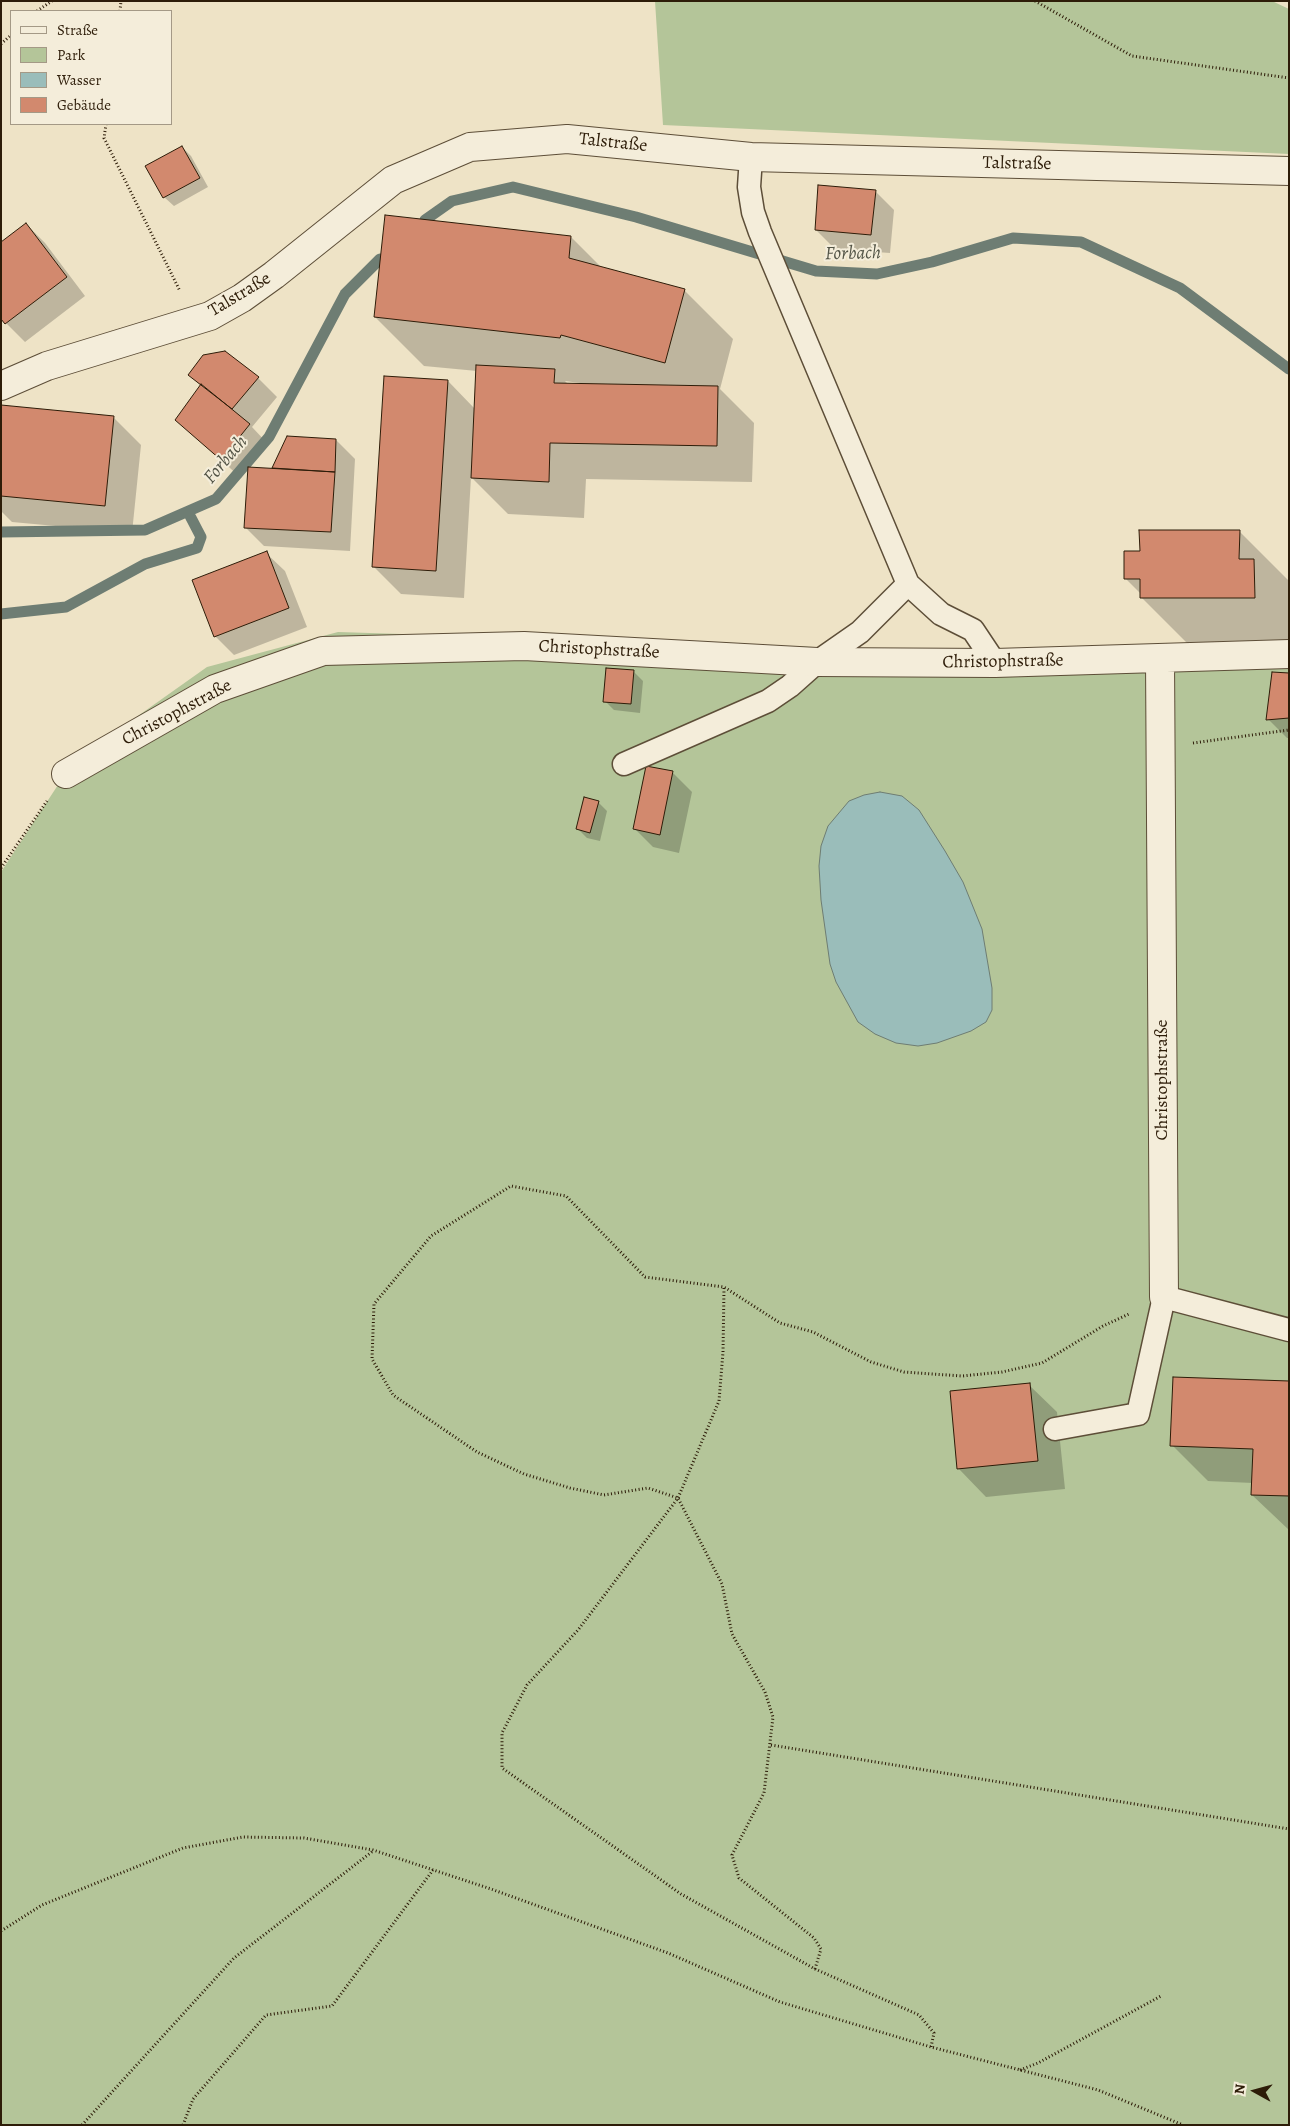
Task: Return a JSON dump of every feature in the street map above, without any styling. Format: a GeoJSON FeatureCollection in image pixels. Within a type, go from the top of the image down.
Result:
{"type":"FeatureCollection","features":[{"type":"Feature","properties":{"kind":"street","name":"Talstraße"},"geometry":{"type":"LineString","coordinates":[[1,386],[47,366],[210,316],[242,298],[274,275],[393,180],[470,147],[566,139],[751,157],[1289,171]]}},
{"type":"Feature","properties":{"kind":"street","name":"Christophstraße"},"geometry":{"type":"LineString","coordinates":[[66,774],[215,689],[324,651],[524,646],[817,662],[995,663],[1289,654]]}},
{"type":"Feature","properties":{"kind":"street","name":"Christophstraße"},"geometry":{"type":"LineString","coordinates":[[1160,659],[1164,1297]]}},
{"type":"Feature","properties":{"kind":"lane"},"geometry":{"type":"LineString","coordinates":[[751,157],[750,188],[753,212],[760,232],[908,584],[941,614],[973,630],[995,663]]}},
{"type":"Feature","properties":{"kind":"lane"},"geometry":{"type":"LineString","coordinates":[[624,764],[768,700],[790,686],[817,662],[860,632],[908,584]]}},
{"type":"Feature","properties":{"kind":"lane"},"geometry":{"type":"LineString","coordinates":[[1164,1297],[1289,1330]]}},
{"type":"Feature","properties":{"kind":"lane","name":"Christophstraße"},"geometry":{"type":"LineString","coordinates":[[1055,1429],[1138,1414],[1164,1297]]}},
{"type":"Feature","properties":{"kind":"path"},"geometry":{"type":"LineString","coordinates":[[38,10],[52,1]]}},
{"type":"Feature","properties":{"kind":"path"},"geometry":{"type":"LineString","coordinates":[[1035,1],[1132,56],[1289,78]]}},
{"type":"Feature","properties":{"kind":"path"},"geometry":{"type":"LineString","coordinates":[[106,125],[104,138],[194,320]]}},
{"type":"Feature","properties":{"kind":"path"},"geometry":{"type":"LineString","coordinates":[[1160,748],[1289,730]]}},
{"type":"Feature","properties":{"kind":"path"},"geometry":{"type":"LineString","coordinates":[[1,868],[66,774]]}},
{"type":"Feature","properties":{"kind":"path"},"geometry":{"type":"LineString","coordinates":[[815,1969],[821,1949],[814,1938],[739,1878],[732,1855],[764,1794],[773,1718],[765,1692],[732,1634],[722,1584],[678,1498],[648,1488],[604,1495],[570,1488],[524,1474],[477,1452],[393,1395],[372,1359],[374,1304],[431,1236],[511,1186],[566,1196],[645,1277],[724,1287],[780,1323],[813,1332],[871,1362],[904,1372],[962,1376],[1002,1372],[1042,1363],[1104,1326],[1164,1297]]}},
{"type":"Feature","properties":{"kind":"path"},"geometry":{"type":"LineString","coordinates":[[724,1287],[723,1352],[719,1401],[678,1498],[578,1630],[527,1685],[502,1733],[502,1768],[681,1894],[815,1969],[919,2015],[934,2033],[931,2047]]}},
{"type":"Feature","properties":{"kind":"path"},"geometry":{"type":"LineString","coordinates":[[771,1745],[1289,1829]]}},
{"type":"Feature","properties":{"kind":"path"},"geometry":{"type":"LineString","coordinates":[[1,1931],[42,1905],[183,1848],[243,1836],[304,1838],[373,1850],[668,1953],[780,2002],[931,2047],[1098,2090],[1183,2125]]}},
{"type":"Feature","properties":{"kind":"path"},"geometry":{"type":"LineString","coordinates":[[82,2125],[234,1958],[373,1850]]}},
{"type":"Feature","properties":{"kind":"path"},"geometry":{"type":"LineString","coordinates":[[183,2125],[193,2099],[266,2015],[332,2006],[432,1870]]}},
{"type":"Feature","properties":{"kind":"path"},"geometry":{"type":"LineString","coordinates":[[1019,2070],[1038,2063],[1162,1996]]}},
{"type":"Feature","properties":{"kind":"green space"},"geometry":{"type":"Polygon","coordinates":[[[655,1],[1272,1],[1289,9],[1289,154],[663,125],[655,1]]]}},
{"type":"Feature","properties":{"kind":"green space"},"geometry":{"type":"Polygon","coordinates":[[[338,632],[1100,656],[1289,644],[1289,2125],[1,2125],[1,872],[73,762],[207,667],[338,632]]]}},
{"type":"Feature","properties":{"kind":"water"},"geometry":{"type":"Polygon","coordinates":[[[880,792],[902,796],[919,810],[963,882],[982,929],[992,988],[992,1010],[986,1022],[971,1031],[937,1043],[918,1046],[896,1043],[875,1034],[858,1022],[836,982],[830,964],[821,900],[819,866],[821,846],[828,826],[849,801],[864,795],[880,792]]]}},
{"type":"Feature","properties":{"kind":"building"},"geometry":{"type":"Polygon","coordinates":[[[182,146],[200,178],[163,198],[145,166],[182,146]]]}},
{"type":"Feature","properties":{"kind":"building"},"geometry":{"type":"Polygon","coordinates":[[[818,185],[876,190],[871,235],[815,230],[818,185]]]}},
{"type":"Feature","properties":{"kind":"building"},"geometry":{"type":"Polygon","coordinates":[[[385,215],[571,236],[569,258],[685,289],[665,363],[561,335],[560,338],[374,317],[385,215]]]}},
{"type":"Feature","properties":{"kind":"building"},"geometry":{"type":"Polygon","coordinates":[[[26,223],[67,277],[5,324],[1,319],[1,242],[26,223]]]}},
{"type":"Feature","properties":{"kind":"building"},"geometry":{"type":"Polygon","coordinates":[[[225,351],[259,377],[232,409],[188,375],[203,355],[225,351]]]}},
{"type":"Feature","properties":{"kind":"building"},"geometry":{"type":"Polygon","coordinates":[[[476,365],[555,369],[554,383],[718,386],[717,446],[550,443],[549,482],[471,478],[476,365]]]}},
{"type":"Feature","properties":{"kind":"building"},"geometry":{"type":"Polygon","coordinates":[[[384,376],[448,380],[436,571],[372,567],[384,376]]]}},
{"type":"Feature","properties":{"kind":"building"},"geometry":{"type":"Polygon","coordinates":[[[201,384],[250,424],[221,460],[175,420],[201,384]]]}},
{"type":"Feature","properties":{"kind":"building"},"geometry":{"type":"Polygon","coordinates":[[[1,405],[114,416],[105,506],[1,496],[1,405]]]}},
{"type":"Feature","properties":{"kind":"building"},"geometry":{"type":"Polygon","coordinates":[[[287,436],[336,439],[335,472],[272,468],[287,436]]]}},
{"type":"Feature","properties":{"kind":"building"},"geometry":{"type":"Polygon","coordinates":[[[248,467],[335,472],[331,532],[244,528],[248,467]]]}},
{"type":"Feature","properties":{"kind":"building"},"geometry":{"type":"Polygon","coordinates":[[[1139,530],[1240,530],[1239,559],[1254,559],[1255,598],[1140,598],[1140,579],[1124,579],[1124,551],[1140,551],[1139,530]]]}},
{"type":"Feature","properties":{"kind":"building"},"geometry":{"type":"Polygon","coordinates":[[[267,551],[289,608],[214,637],[192,580],[267,551]]]}},
{"type":"Feature","properties":{"kind":"building"},"geometry":{"type":"Polygon","coordinates":[[[606,668],[634,670],[631,704],[603,702],[606,668]]]}},
{"type":"Feature","properties":{"kind":"building"},"geometry":{"type":"Polygon","coordinates":[[[1272,672],[1289,673],[1289,718],[1266,720],[1272,672]]]}},
{"type":"Feature","properties":{"kind":"building"},"geometry":{"type":"Polygon","coordinates":[[[646,766],[673,771],[660,835],[633,829],[646,766]]]}},
{"type":"Feature","properties":{"kind":"building"},"geometry":{"type":"Polygon","coordinates":[[[584,797],[599,801],[590,833],[576,829],[584,797]]]}},
{"type":"Feature","properties":{"kind":"building"},"geometry":{"type":"Polygon","coordinates":[[[1173,1377],[1289,1381],[1289,1496],[1251,1495],[1253,1449],[1170,1446],[1173,1377]]]}},
{"type":"Feature","properties":{"kind":"building"},"geometry":{"type":"Polygon","coordinates":[[[1030,1383],[1038,1461],[957,1469],[950,1391],[1030,1383]]]}},
{"type":"Feature","properties":{"kind":"waterway","name":"Forbach"},"geometry":{"type":"LineString","coordinates":[[425,220],[452,201],[513,187],[636,217],[816,271],[877,274],[932,262],[1013,238],[1081,242],[1180,288],[1289,369]]}},
{"type":"Feature","properties":{"kind":"waterway","name":"Forbach"},"geometry":{"type":"LineString","coordinates":[[1,532],[145,530],[216,499],[269,437],[345,294],[380,259]]}},
{"type":"Feature","properties":{"kind":"waterway"},"geometry":{"type":"LineString","coordinates":[[1,614],[66,607],[145,564],[197,548],[201,537],[188,512]]}}]}
